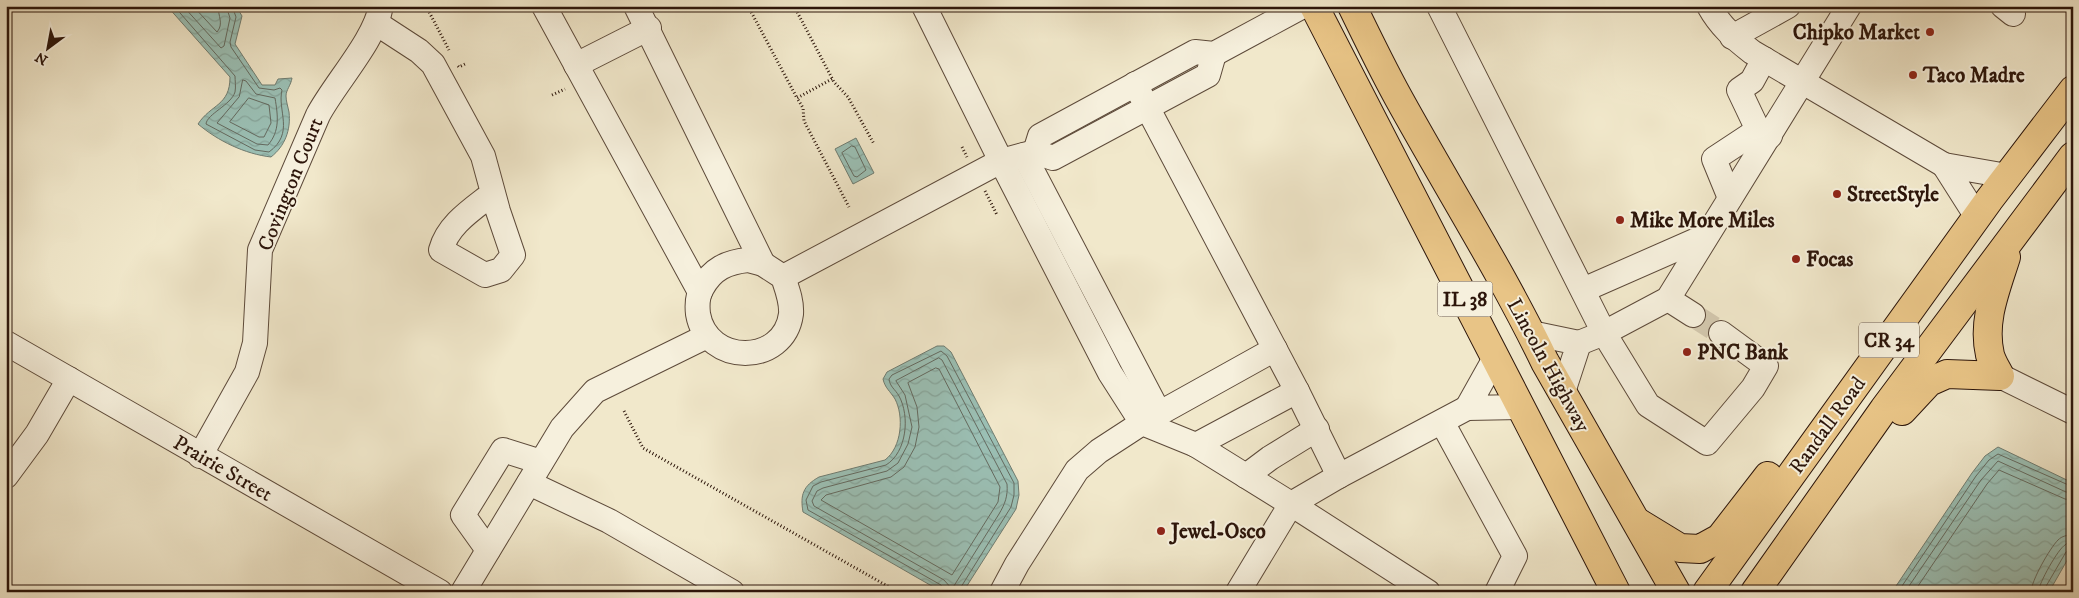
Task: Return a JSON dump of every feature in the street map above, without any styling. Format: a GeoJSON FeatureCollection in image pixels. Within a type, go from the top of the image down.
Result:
{"type":"FeatureCollection","features":[{"type":"Feature","properties":{"kind":"main road","name":"Lincoln Highway"},"geometry":{"type":"LineString","coordinates":[[1314,6],[1616,592]]}},
{"type":"Feature","properties":{"kind":"main road","name":"Lincoln Highway"},"geometry":{"type":"LineString","coordinates":[[1352,6],[1398,97],[1475,231],[1562,392],[1676,592]]}},
{"type":"Feature","properties":{"kind":"main road","name":"Randall Road"},"geometry":{"type":"LineString","coordinates":[[1706,592],[1977,217],[2073,90]]}},
{"type":"Feature","properties":{"kind":"main road","name":"Randall Road"},"geometry":{"type":"LineString","coordinates":[[1755,592],[1828,488],[2073,156]]}},
{"type":"Feature","properties":{"kind":"main road"},"geometry":{"type":"LineString","coordinates":[[1828,488],[1929,382],[1947,374],[2000,376],[1990,357],[1987,334],[1990,307],[2012,237]]}},
{"type":"Feature","properties":{"kind":"main road"},"geometry":{"type":"LineString","coordinates":[[1635,520],[1680,548],[1700,549],[1720,538],[1815,415],[1871,366]]}},
{"type":"Feature","properties":{"kind":"street"},"geometry":{"type":"LineString","coordinates":[[544,6],[700,292]]}},
{"type":"Feature","properties":{"kind":"street"},"geometry":{"type":"LineString","coordinates":[[636,6],[649,28],[763,264]]}},
{"type":"Feature","properties":{"kind":"street"},"geometry":{"type":"LineString","coordinates":[[924,6],[1110,373],[1151,418],[1291,504],[1428,592]]}},
{"type":"Feature","properties":{"kind":"street"},"geometry":{"type":"LineString","coordinates":[[1029,153],[1040,136],[1195,52],[1214,54],[1303,6]]}},
{"type":"Feature","properties":{"kind":"street"},"geometry":{"type":"LineString","coordinates":[[1439,6],[1604,333],[1648,405],[1707,443],[1754,388],[1766,366],[1721,333]]}},
{"type":"Feature","properties":{"kind":"street"},"geometry":{"type":"LineString","coordinates":[[1709,6],[1714,16],[1732,36],[1764,59],[1944,165],[2008,176]]}},
{"type":"Feature","properties":{"kind":"street"},"geometry":{"type":"LineString","coordinates":[[1732,36],[1788,6]]}},
{"type":"Feature","properties":{"kind":"street"},"geometry":{"type":"LineString","coordinates":[[1531,333],[1579,343],[1604,333],[1668,298],[1730,198],[1764,133],[1803,81],[1849,6]]}},
{"type":"Feature","properties":{"kind":"street"},"geometry":{"type":"LineString","coordinates":[[379,14],[433,64],[483,156],[493,193]]}},
{"type":"Feature","properties":{"kind":"street","name":"Covington Court"},"geometry":{"type":"LineString","coordinates":[[200,456],[247,372],[255,343],[260,250],[318,115],[379,14]]}},
{"type":"Feature","properties":{"kind":"street"},"geometry":{"type":"LineString","coordinates":[[576,65],[649,28]]}},
{"type":"Feature","properties":{"kind":"street"},"geometry":{"type":"LineString","coordinates":[[783,277],[1001,161],[1029,153],[1053,158],[1208,74],[1214,54]]}},
{"type":"Feature","properties":{"kind":"street"},"geometry":{"type":"LineString","coordinates":[[1764,59],[1752,81],[1739,90],[1764,133]]}},
{"type":"Feature","properties":{"kind":"street"},"geometry":{"type":"LineString","coordinates":[[1136,84],[1317,429],[1339,476]]}},
{"type":"Feature","properties":{"kind":"street"},"geometry":{"type":"LineString","coordinates":[[1730,198],[1714,159],[1764,133]]}},
{"type":"Feature","properties":{"kind":"street"},"geometry":{"type":"LineString","coordinates":[[1029,153],[1151,418]]}},
{"type":"Feature","properties":{"kind":"street"},"geometry":{"type":"LineString","coordinates":[[1944,165],[1977,217]]}},
{"type":"Feature","properties":{"kind":"street"},"geometry":{"type":"LineString","coordinates":[[1583,290],[1706,236]]}},
{"type":"Feature","properties":{"kind":"street"},"geometry":{"type":"LineString","coordinates":[[748,260],[763,264],[783,277],[791,299],[791,315],[786,329],[776,342],[763,350],[748,354],[732,353],[718,346],[707,336],[700,322],[697,307],[700,292],[707,278],[718,268],[732,262],[748,260]]}},
{"type":"Feature","properties":{"kind":"street"},"geometry":{"type":"LineString","coordinates":[[1668,298],[1693,315]]}},
{"type":"Feature","properties":{"kind":"street"},"geometry":{"type":"LineString","coordinates":[[463,592],[562,428],[595,391],[707,336]]}},
{"type":"Feature","properties":{"kind":"street","name":"Prairie Street"},"geometry":{"type":"LineString","coordinates":[[6,343],[440,592]]}},
{"type":"Feature","properties":{"kind":"street"},"geometry":{"type":"LineString","coordinates":[[1562,392],[1579,343]]}},
{"type":"Feature","properties":{"kind":"street"},"geometry":{"type":"LineString","coordinates":[[1002,592],[1017,564],[1077,470],[1099,451],[1151,418],[1275,349]]}},
{"type":"Feature","properties":{"kind":"street"},"geometry":{"type":"LineString","coordinates":[[1467,408],[1495,358]]}},
{"type":"Feature","properties":{"kind":"street"},"geometry":{"type":"LineString","coordinates":[[2000,376],[2073,412]]}},
{"type":"Feature","properties":{"kind":"street"},"geometry":{"type":"LineString","coordinates":[[6,476],[37,434],[69,379]]}},
{"type":"Feature","properties":{"kind":"street"},"geometry":{"type":"LineString","coordinates":[[1196,445],[1297,391]]}},
{"type":"Feature","properties":{"kind":"street"},"geometry":{"type":"LineString","coordinates":[[1238,592],[1291,504],[1339,476],[1467,408],[1520,406]]}},
{"type":"Feature","properties":{"kind":"street"},"geometry":{"type":"LineString","coordinates":[[1442,422],[1514,556],[1499,591]]}},
{"type":"Feature","properties":{"kind":"street"},"geometry":{"type":"LineString","coordinates":[[1246,476],[1270,458],[1317,429]]}},
{"type":"Feature","properties":{"kind":"street"},"geometry":{"type":"LineString","coordinates":[[488,550],[463,516],[468,507],[503,450],[541,462]]}},
{"type":"Feature","properties":{"kind":"street"},"geometry":{"type":"LineString","coordinates":[[529,483],[609,521],[732,592]]}},
{"type":"Feature","properties":{"kind":"path"},"geometry":{"type":"LineString","coordinates":[[426,6],[450,50]]}},
{"type":"Feature","properties":{"kind":"path"},"geometry":{"type":"LineString","coordinates":[[748,6],[803,108],[804,121],[849,207]]}},
{"type":"Feature","properties":{"kind":"path"},"geometry":{"type":"LineString","coordinates":[[794,6],[832,78],[841,92],[848,97],[874,144]]}},
{"type":"Feature","properties":{"kind":"path"},"geometry":{"type":"LineString","coordinates":[[454,59],[459,68],[465,64]]}},
{"type":"Feature","properties":{"kind":"path"},"geometry":{"type":"LineString","coordinates":[[797,98],[832,78]]}},
{"type":"Feature","properties":{"kind":"path"},"geometry":{"type":"LineString","coordinates":[[552,96],[565,89]]}},
{"type":"Feature","properties":{"kind":"path"},"geometry":{"type":"LineString","coordinates":[[624,411],[643,448],[898,592]]}},
{"type":"Feature","properties":{"kind":"water"},"geometry":{"type":"Polygon","coordinates":[[[167,6],[236,6],[242,16],[235,44],[262,85],[275,85],[278,79],[292,78],[286,96],[289,112],[288,131],[280,148],[271,157],[251,153],[232,146],[198,124],[227,94],[230,77],[167,6]]]}},
{"type":"Feature","properties":{"kind":"water"},"geometry":{"type":"Polygon","coordinates":[[[856,138],[874,173],[853,184],[835,149],[856,138]]]}},
{"type":"Feature","properties":{"kind":"water"},"geometry":{"type":"Polygon","coordinates":[[[937,346],[944,346],[951,352],[1018,481],[1019,495],[1016,509],[963,592],[944,592],[937,589],[803,512],[802,506],[806,488],[819,477],[885,460],[891,454],[900,431],[900,414],[895,399],[886,387],[883,379],[887,372],[937,346]]]}},
{"type":"Feature","properties":{"kind":"water"},"geometry":{"type":"Polygon","coordinates":[[[1998,447],[2071,482],[2073,485],[2073,550],[2049,592],[1892,592],[1972,473],[1985,456],[1998,447]]]}},
{"type":"Feature","properties":{"kind":"tunnel"},"geometry":{"type":"LineString","coordinates":[[1693,315],[1721,333]]}},
{"type":"Feature","properties":{"kind":"place","name":"Chipko Market"},"geometry":{"type":"Point","coordinates":[1930,32]}},
{"type":"Feature","properties":{"kind":"place","name":"Taco Madre"},"geometry":{"type":"Point","coordinates":[1913,75]}},
{"type":"Feature","properties":{"kind":"place","name":"StreetStyle"},"geometry":{"type":"Point","coordinates":[1837,194]}},
{"type":"Feature","properties":{"kind":"place","name":"Mike More Miles"},"geometry":{"type":"Point","coordinates":[1620,220]}},
{"type":"Feature","properties":{"kind":"place","name":"Focas"},"geometry":{"type":"Point","coordinates":[1796,259]}},
{"type":"Feature","properties":{"kind":"place","name":"PNC Bank"},"geometry":{"type":"Point","coordinates":[1687,352]}},
{"type":"Feature","properties":{"kind":"place","name":"Jewel-Osco"},"geometry":{"type":"Point","coordinates":[1161,531]}}]}
